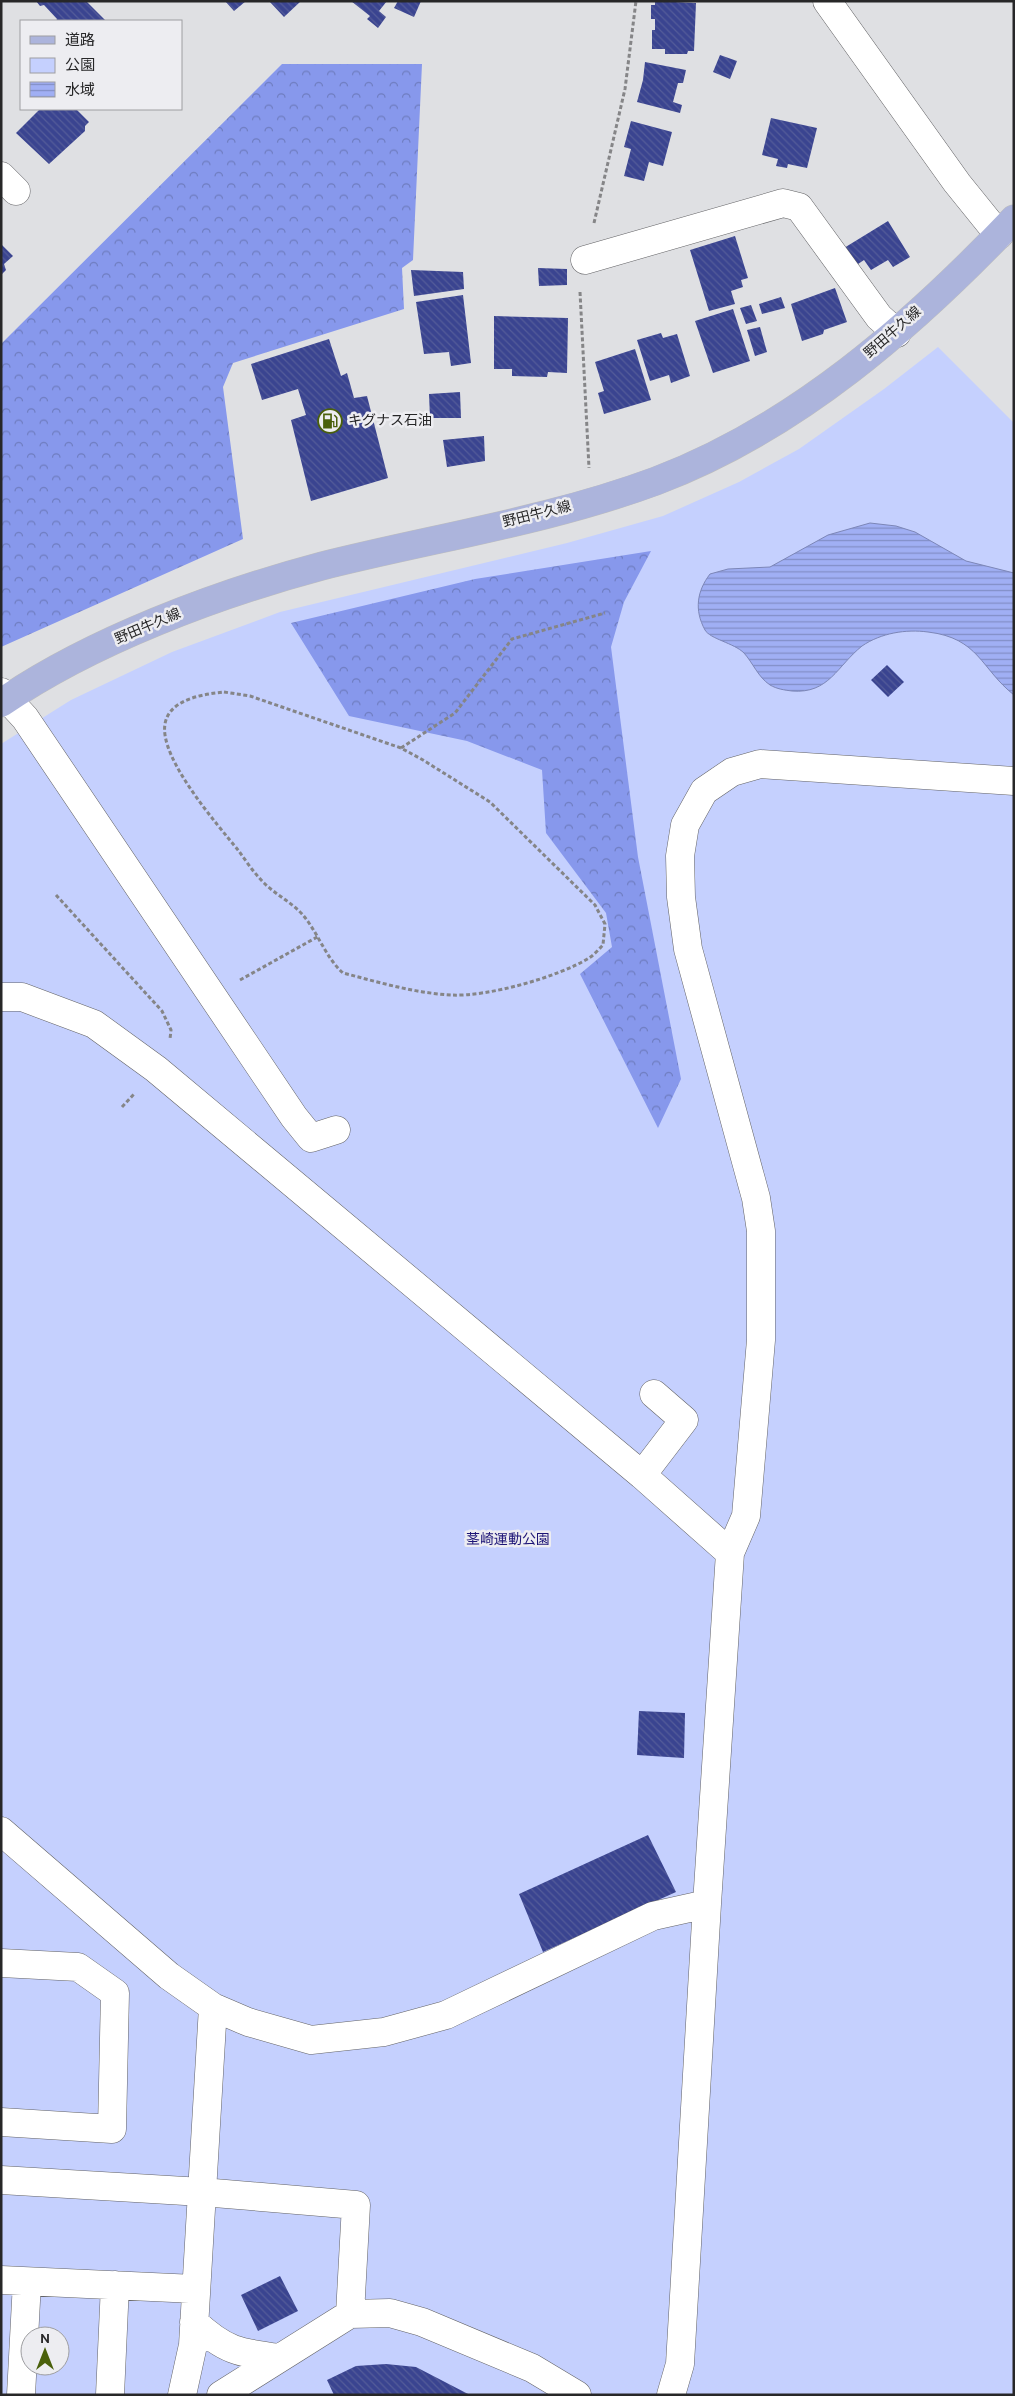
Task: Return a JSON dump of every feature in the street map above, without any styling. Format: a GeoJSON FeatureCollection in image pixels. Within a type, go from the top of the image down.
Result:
{"type":"FeatureCollection","features":[{"type":"Feature","properties":{"kind":"main road","name":"野田牛久線"},"geometry":{"type":"LineString","coordinates":[[3,698],[82,656],[146,626],[227,595],[321,567],[594,501],[656,481],[735,446],[815,395],[898,333],[1006,227]]}},
{"type":"Feature","properties":{"kind":"street"},"geometry":{"type":"LineString","coordinates":[[827,1],[957,183],[1006,227]]}},
{"type":"Feature","properties":{"kind":"street"},"geometry":{"type":"LineString","coordinates":[[586,260],[783,203],[799,207],[879,317],[898,333]]}},
{"type":"Feature","properties":{"kind":"street"},"geometry":{"type":"LineString","coordinates":[[3,698],[25,718],[310,1138],[336,1130]]}},
{"type":"Feature","properties":{"kind":"street"},"geometry":{"type":"LineString","coordinates":[[671,2395],[680,2364],[730,1553],[746,1516],[761,1340],[761,1231],[756,1198],[688,949],[681,896],[680,856],[685,825],[704,790],[732,772],[760,764],[1014,781]]}},
{"type":"Feature","properties":{"kind":"street"},"geometry":{"type":"LineString","coordinates":[[1,997],[22,997],[94,1024],[156,1069],[642,1475],[730,1553]]}},
{"type":"Feature","properties":{"kind":"street"},"geometry":{"type":"LineString","coordinates":[[642,1475],[684,1420],[654,1394]]}},
{"type":"Feature","properties":{"kind":"street"},"geometry":{"type":"LineString","coordinates":[[1,1831],[170,1976],[213,2007],[248,2022],[311,2040],[384,2032],[446,2015],[653,1916],[707,1904]]}},
{"type":"Feature","properties":{"kind":"street"},"geometry":{"type":"LineString","coordinates":[[1,1963],[78,1967],[115,1993],[116,2013],[112,2129],[1,2122]]}},
{"type":"Feature","properties":{"kind":"street"},"geometry":{"type":"LineString","coordinates":[[182,2395],[193,2345],[213,2007]]}},
{"type":"Feature","properties":{"kind":"street"},"geometry":{"type":"LineString","coordinates":[[1,2180],[202,2192],[356,2205],[350,2314]]}},
{"type":"Feature","properties":{"kind":"street"},"geometry":{"type":"LineString","coordinates":[[21,2395],[14,2281],[195,2289]]}},
{"type":"Feature","properties":{"kind":"street"},"geometry":{"type":"LineString","coordinates":[[110,2395],[115,2285]]}},
{"type":"Feature","properties":{"kind":"street"},"geometry":{"type":"LineString","coordinates":[[221,2395],[350,2314],[390,2313],[422,2322],[532,2368],[577,2395]]}},
{"type":"Feature","properties":{"kind":"street"},"geometry":{"type":"LineString","coordinates":[[194,2322],[213,2340],[238,2353],[280,2358]]}},
{"type":"Feature","properties":{"kind":"path"},"geometry":{"type":"LineString","coordinates":[[401,748],[454,713],[512,639],[605,613]]}},
{"type":"Feature","properties":{"kind":"path"},"geometry":{"type":"LineString","coordinates":[[224,692],[250,696],[401,748],[490,802],[595,905],[605,924],[603,945],[590,958],[548,977],[484,992],[452,996],[418,991],[343,973],[334,965],[319,936],[301,912],[264,883],[194,795],[167,744],[165,724],[171,711],[187,700],[200,694],[224,692]]}},
{"type":"Feature","properties":{"kind":"path"},"geometry":{"type":"LineString","coordinates":[[56,895],[162,1011],[171,1030],[169,1051],[122,1108]]}},
{"type":"Feature","properties":{"kind":"path"},"geometry":{"type":"LineString","coordinates":[[237,982],[319,936]]}},
{"type":"Feature","properties":{"kind":"green space"},"geometry":{"type":"Polygon","coordinates":[[[282,64],[422,64],[413,260],[402,268],[404,309],[233,363],[223,387],[243,539],[1,647],[1,344],[282,64]]]}},
{"type":"Feature","properties":{"kind":"green space","name":"茎崎運動公園"},"geometry":{"type":"Polygon","coordinates":[[[938,347],[1014,423],[1014,2395],[1,2395],[1,744],[71,700],[172,652],[280,612],[567,543],[663,516],[739,482],[799,449],[884,389],[938,347]]]}},
{"type":"Feature","properties":{"kind":"green space"},"geometry":{"type":"Polygon","coordinates":[[[651,551],[624,602],[611,647],[638,857],[681,1079],[658,1128],[580,974],[612,947],[606,913],[546,833],[542,770],[467,741],[349,716],[291,623],[475,579],[651,551]]]}},
{"type":"Feature","properties":{"kind":"water"},"geometry":{"type":"Polygon","coordinates":[[[870,523],[896,526],[915,532],[966,561],[1014,573],[1014,695],[969,648],[945,635],[911,631],[885,635],[862,646],[824,683],[805,691],[792,691],[770,685],[762,678],[744,653],[712,636],[705,630],[698,608],[702,587],[710,574],[728,569],[770,567],[828,535],[870,523]]]}},
{"type":"Feature","properties":{"kind":"building"},"geometry":{"type":"Polygon","coordinates":[[[36,1],[86,1],[105,20],[56,20],[44,5],[40,6],[36,1]]]}},
{"type":"Feature","properties":{"kind":"building"},"geometry":{"type":"Polygon","coordinates":[[[225,1],[246,1],[234,11],[225,1]]]}},
{"type":"Feature","properties":{"kind":"building"},"geometry":{"type":"Polygon","coordinates":[[[269,1],[301,1],[284,17],[269,1]]]}},
{"type":"Feature","properties":{"kind":"building"},"geometry":{"type":"Polygon","coordinates":[[[351,1],[387,1],[379,11],[386,17],[378,28],[367,19],[370,16],[351,1]]]}},
{"type":"Feature","properties":{"kind":"building"},"geometry":{"type":"Polygon","coordinates":[[[398,1],[421,1],[414,17],[394,8],[398,1]]]}},
{"type":"Feature","properties":{"kind":"building"},"geometry":{"type":"Polygon","coordinates":[[[655,1],[696,3],[694,51],[688,51],[687,54],[665,54],[665,49],[652,49],[652,30],[655,30],[655,19],[651,19],[651,5],[655,5],[655,1]]]}},
{"type":"Feature","properties":{"kind":"building"},"geometry":{"type":"Polygon","coordinates":[[[720,55],[737,61],[730,79],[713,72],[720,55]]]}},
{"type":"Feature","properties":{"kind":"building"},"geometry":{"type":"Polygon","coordinates":[[[645,62],[686,70],[683,83],[678,83],[673,102],[682,105],[680,113],[637,102],[643,80],[645,62]]]}},
{"type":"Feature","properties":{"kind":"building"},"geometry":{"type":"Polygon","coordinates":[[[39,110],[77,110],[89,122],[85,126],[85,131],[49,164],[16,133],[39,110]]]}},
{"type":"Feature","properties":{"kind":"building"},"geometry":{"type":"Polygon","coordinates":[[[771,118],[817,128],[807,168],[788,164],[787,168],[776,166],[778,159],[762,155],[771,118]]]}},
{"type":"Feature","properties":{"kind":"building"},"geometry":{"type":"Polygon","coordinates":[[[631,121],[672,132],[663,166],[649,162],[644,181],[624,176],[631,149],[624,147],[631,121]]]}},
{"type":"Feature","properties":{"kind":"building"},"geometry":{"type":"Polygon","coordinates":[[[888,221],[910,257],[893,267],[888,260],[871,270],[864,260],[855,266],[844,248],[888,221]]]}},
{"type":"Feature","properties":{"kind":"building"},"geometry":{"type":"Polygon","coordinates":[[[735,236],[748,278],[741,280],[743,287],[731,291],[735,304],[709,311],[690,250],[735,236]]]}},
{"type":"Feature","properties":{"kind":"building"},"geometry":{"type":"Polygon","coordinates":[[[1,244],[13,256],[4,264],[6,270],[1,275],[1,244]]]}},
{"type":"Feature","properties":{"kind":"building"},"geometry":{"type":"Polygon","coordinates":[[[538,268],[567,269],[567,285],[539,286],[538,268]]]}},
{"type":"Feature","properties":{"kind":"building"},"geometry":{"type":"Polygon","coordinates":[[[411,270],[463,272],[464,289],[414,296],[411,270]]]}},
{"type":"Feature","properties":{"kind":"building"},"geometry":{"type":"Polygon","coordinates":[[[835,288],[847,322],[824,330],[823,334],[802,341],[791,304],[835,288]]]}},
{"type":"Feature","properties":{"kind":"building"},"geometry":{"type":"Polygon","coordinates":[[[463,295],[471,363],[451,366],[449,352],[424,354],[416,302],[463,295]]]}},
{"type":"Feature","properties":{"kind":"building"},"geometry":{"type":"Polygon","coordinates":[[[781,297],[785,308],[762,314],[759,304],[781,297]]]}},
{"type":"Feature","properties":{"kind":"building"},"geometry":{"type":"Polygon","coordinates":[[[751,305],[757,321],[746,324],[740,308],[751,305]]]}},
{"type":"Feature","properties":{"kind":"building"},"geometry":{"type":"Polygon","coordinates":[[[733,309],[750,361],[713,373],[695,321],[733,309]]]}},
{"type":"Feature","properties":{"kind":"building"},"geometry":{"type":"Polygon","coordinates":[[[494,316],[568,318],[567,373],[548,372],[547,377],[512,376],[512,369],[494,369],[494,316]]]}},
{"type":"Feature","properties":{"kind":"building"},"geometry":{"type":"Polygon","coordinates":[[[760,327],[767,352],[755,356],[747,330],[760,327]]]}},
{"type":"Feature","properties":{"kind":"building"},"geometry":{"type":"Polygon","coordinates":[[[661,333],[663,338],[677,334],[690,376],[671,383],[669,375],[650,381],[637,340],[661,333]]]}},
{"type":"Feature","properties":{"kind":"building"},"geometry":{"type":"Polygon","coordinates":[[[329,339],[341,376],[347,373],[354,398],[367,396],[388,478],[311,501],[291,420],[306,415],[298,389],[262,400],[251,364],[329,339]]]}},
{"type":"Feature","properties":{"kind":"building"},"geometry":{"type":"Polygon","coordinates":[[[635,349],[651,400],[604,414],[598,393],[604,391],[595,362],[635,349]]]}},
{"type":"Feature","properties":{"kind":"building"},"geometry":{"type":"Polygon","coordinates":[[[460,392],[461,418],[430,418],[429,394],[460,392]]]}},
{"type":"Feature","properties":{"kind":"building"},"geometry":{"type":"Polygon","coordinates":[[[484,436],[485,461],[447,467],[443,440],[484,436]]]}},
{"type":"Feature","properties":{"kind":"building"},"geometry":{"type":"Polygon","coordinates":[[[887,665],[904,682],[888,697],[871,680],[887,665]]]}},
{"type":"Feature","properties":{"kind":"building"},"geometry":{"type":"Polygon","coordinates":[[[639,1711],[685,1713],[684,1758],[637,1755],[639,1711]]]}},
{"type":"Feature","properties":{"kind":"building"},"geometry":{"type":"Polygon","coordinates":[[[648,1835],[676,1892],[543,1952],[519,1894],[648,1835]]]}},
{"type":"Feature","properties":{"kind":"building"},"geometry":{"type":"Polygon","coordinates":[[[280,2276],[298,2311],[258,2331],[241,2295],[280,2276]]]}},
{"type":"Feature","properties":{"kind":"building"},"geometry":{"type":"Polygon","coordinates":[[[386,2364],[416,2367],[470,2395],[334,2395],[327,2380],[356,2366],[386,2364]]]}},
{"type":"Feature","properties":{"kind":"place","name":"キグナス石油"},"geometry":{"type":"Point","coordinates":[330,421]}}]}
